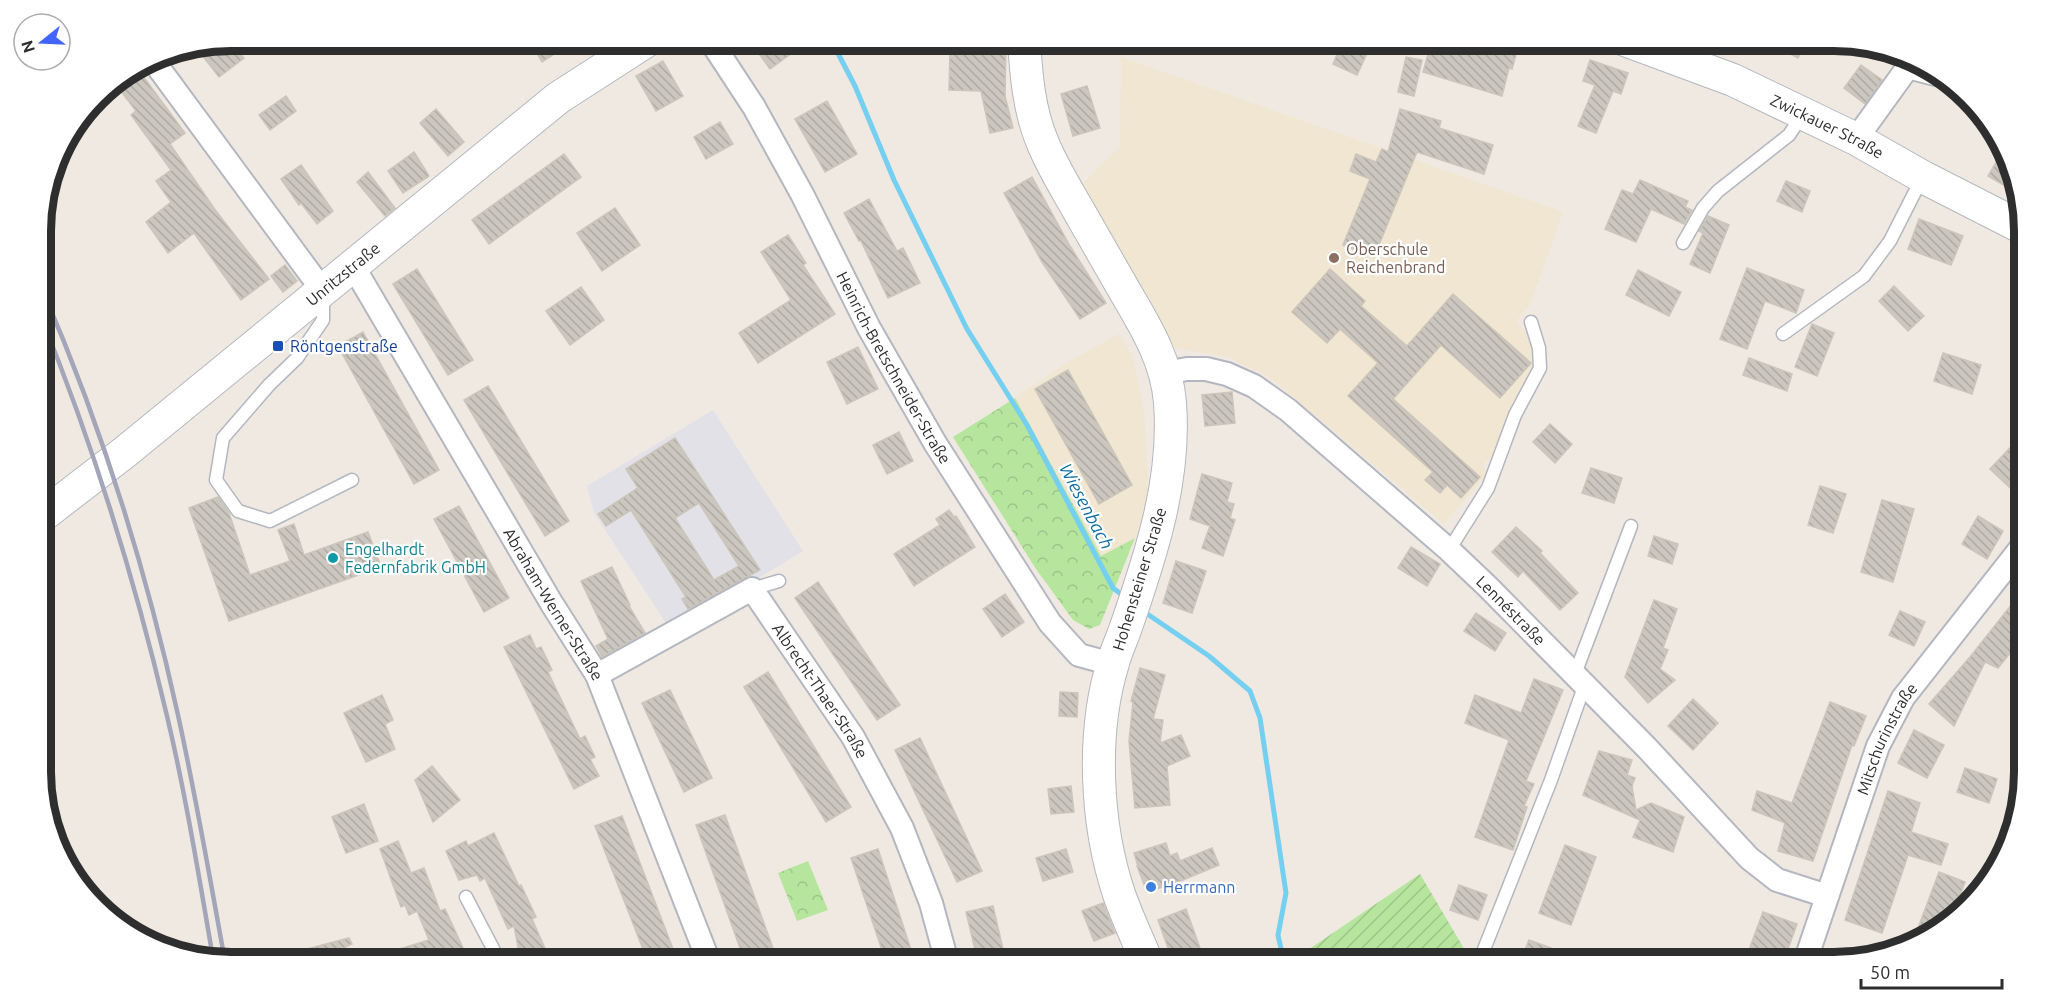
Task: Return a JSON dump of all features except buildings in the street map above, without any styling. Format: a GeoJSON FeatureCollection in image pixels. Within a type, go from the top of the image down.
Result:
{"type":"FeatureCollection","features":[{"type":"Feature","properties":{"kind":"main road","name":"Unritzstraße"},"geometry":{"type":"LineString","coordinates":[[51,509],[125,452],[558,98],[631,51]]}},
{"type":"Feature","properties":{"kind":"main road","name":"Hohensteiner Straße"},"geometry":{"type":"LineString","coordinates":[[1025,51],[1034,117],[1041,140],[1153,340],[1165,373],[1170,403],[1167,484],[1156,536],[1112,664],[1101,723],[1098,770],[1107,849],[1119,895],[1143,952]]}},
{"type":"Feature","properties":{"kind":"main road","name":"Zwickauer Straße"},"geometry":{"type":"LineString","coordinates":[[1655,51],[1733,80],[1856,139],[1923,177],[2013,223]]}},
{"type":"Feature","properties":{"kind":"street","name":"Heinrich-Bretschneider-Straße"},"geometry":{"type":"LineString","coordinates":[[717,51],[754,107],[802,194],[869,328],[935,443],[1050,623],[1079,655],[1112,664]]}},
{"type":"Feature","properties":{"kind":"street"},"geometry":{"type":"LineString","coordinates":[[158,67],[323,291]]}},
{"type":"Feature","properties":{"kind":"street"},"geometry":{"type":"LineString","coordinates":[[1856,139],[1908,67]]}},
{"type":"Feature","properties":{"kind":"street","name":"Abraham-Werner-Straße"},"geometry":{"type":"LineString","coordinates":[[353,266],[552,604],[597,675],[706,952]]}},
{"type":"Feature","properties":{"kind":"street","name":"Lennéstraße"},"geometry":{"type":"LineString","coordinates":[[1165,373],[1187,369],[1206,369],[1227,374],[1254,386],[1288,410],[1449,549],[1580,679],[1749,858],[1777,880],[1827,896]]}},
{"type":"Feature","properties":{"kind":"street","name":"Mitschurinstraße"},"geometry":{"type":"LineString","coordinates":[[1808,952],[1878,746],[1903,698],[2014,557]]}},
{"type":"Feature","properties":{"kind":"street"},"geometry":{"type":"LineString","coordinates":[[597,675],[752,589]]}},
{"type":"Feature","properties":{"kind":"street","name":"Albrecht-Thaer-Straße"},"geometry":{"type":"LineString","coordinates":[[752,589],[853,737],[902,828],[931,903],[944,952]]}},
{"type":"Feature","properties":{"kind":"lane"},"geometry":{"type":"LineString","coordinates":[[1683,243],[1703,208],[1744,170],[1789,135],[1803,114]]}},
{"type":"Feature","properties":{"kind":"lane"},"geometry":{"type":"LineString","coordinates":[[1783,334],[1864,276],[1890,241],[1923,177]]}},
{"type":"Feature","properties":{"kind":"lane"},"geometry":{"type":"LineString","coordinates":[[323,291],[323,320],[297,358],[268,385],[223,438],[216,480],[238,511],[270,521],[352,480]]}},
{"type":"Feature","properties":{"kind":"lane"},"geometry":{"type":"LineString","coordinates":[[1449,549],[1488,488],[1515,415],[1540,368],[1539,348],[1531,322]]}},
{"type":"Feature","properties":{"kind":"lane"},"geometry":{"type":"LineString","coordinates":[[1483,952],[1551,780],[1580,679],[1631,526]]}},
{"type":"Feature","properties":{"kind":"lane"},"geometry":{"type":"LineString","coordinates":[[752,589],[779,581]]}},
{"type":"Feature","properties":{"kind":"lane"},"geometry":{"type":"LineString","coordinates":[[466,897],[495,952]]}},
{"type":"Feature","properties":{"kind":"shaded area","name":"Oberschule Reichenbrand"},"geometry":{"type":"Polygon","coordinates":[[[1121,57],[1563,212],[1530,305],[1516,321],[1528,336],[1535,359],[1493,454],[1483,466],[1487,474],[1444,524],[1271,378],[1227,357],[1176,348],[1164,335],[1082,184],[1120,147],[1121,57]]]}},
{"type":"Feature","properties":{"kind":"shaded area"},"geometry":{"type":"Polygon","coordinates":[[[1119,334],[1132,354],[1144,412],[1149,500],[1135,538],[1101,556],[1015,398],[1068,362],[1119,334]]]}},
{"type":"Feature","properties":{"kind":"shaded area"},"geometry":{"type":"Polygon","coordinates":[[[713,410],[803,551],[688,621],[666,623],[594,513],[587,486],[713,410]]]}},
{"type":"Feature","properties":{"kind":"green space"},"geometry":{"type":"Polygon","coordinates":[[[1015,398],[1101,556],[1135,538],[1100,625],[1089,629],[1073,620],[1036,569],[953,437],[1015,398]]]}},
{"type":"Feature","properties":{"kind":"green space"},"geometry":{"type":"Polygon","coordinates":[[[808,861],[828,910],[797,921],[778,873],[808,861]]]}},
{"type":"Feature","properties":{"kind":"green space"},"geometry":{"type":"Polygon","coordinates":[[[1420,874],[1466,952],[1305,952],[1420,874]]]}},
{"type":"Feature","properties":{"kind":"waterway","name":"Wiesenbach"},"geometry":{"type":"LineString","coordinates":[[837,51],[855,86],[894,180],[967,329],[1027,425],[1113,588],[1126,598]]}},
{"type":"Feature","properties":{"kind":"waterway","name":"Wiesenbach"},"geometry":{"type":"LineString","coordinates":[[1143,611],[1209,656],[1250,691],[1260,718],[1286,893],[1278,935],[1282,952]]}},
{"type":"Feature","properties":{"kind":"railway"},"geometry":{"type":"LineString","coordinates":[[51,311],[102,444],[152,606],[185,746],[223,952]]}},
{"type":"Feature","properties":{"kind":"railway"},"geometry":{"type":"LineString","coordinates":[[51,343],[79,415],[112,514],[155,665],[180,776],[212,951]]}},
{"type":"Feature","properties":{"kind":"place","name":"Oberschule Reichenbrand"},"geometry":{"type":"Point","coordinates":[1334,258]}},
{"type":"Feature","properties":{"kind":"place","name":"Röntgenstraße"},"geometry":{"type":"Point","coordinates":[278,346]}},
{"type":"Feature","properties":{"kind":"place","name":"Engelhardt Federnfabrik GmbH"},"geometry":{"type":"Point","coordinates":[333,558]}},
{"type":"Feature","properties":{"kind":"place","name":"Herrmann"},"geometry":{"type":"Point","coordinates":[1151,887]}}]}
